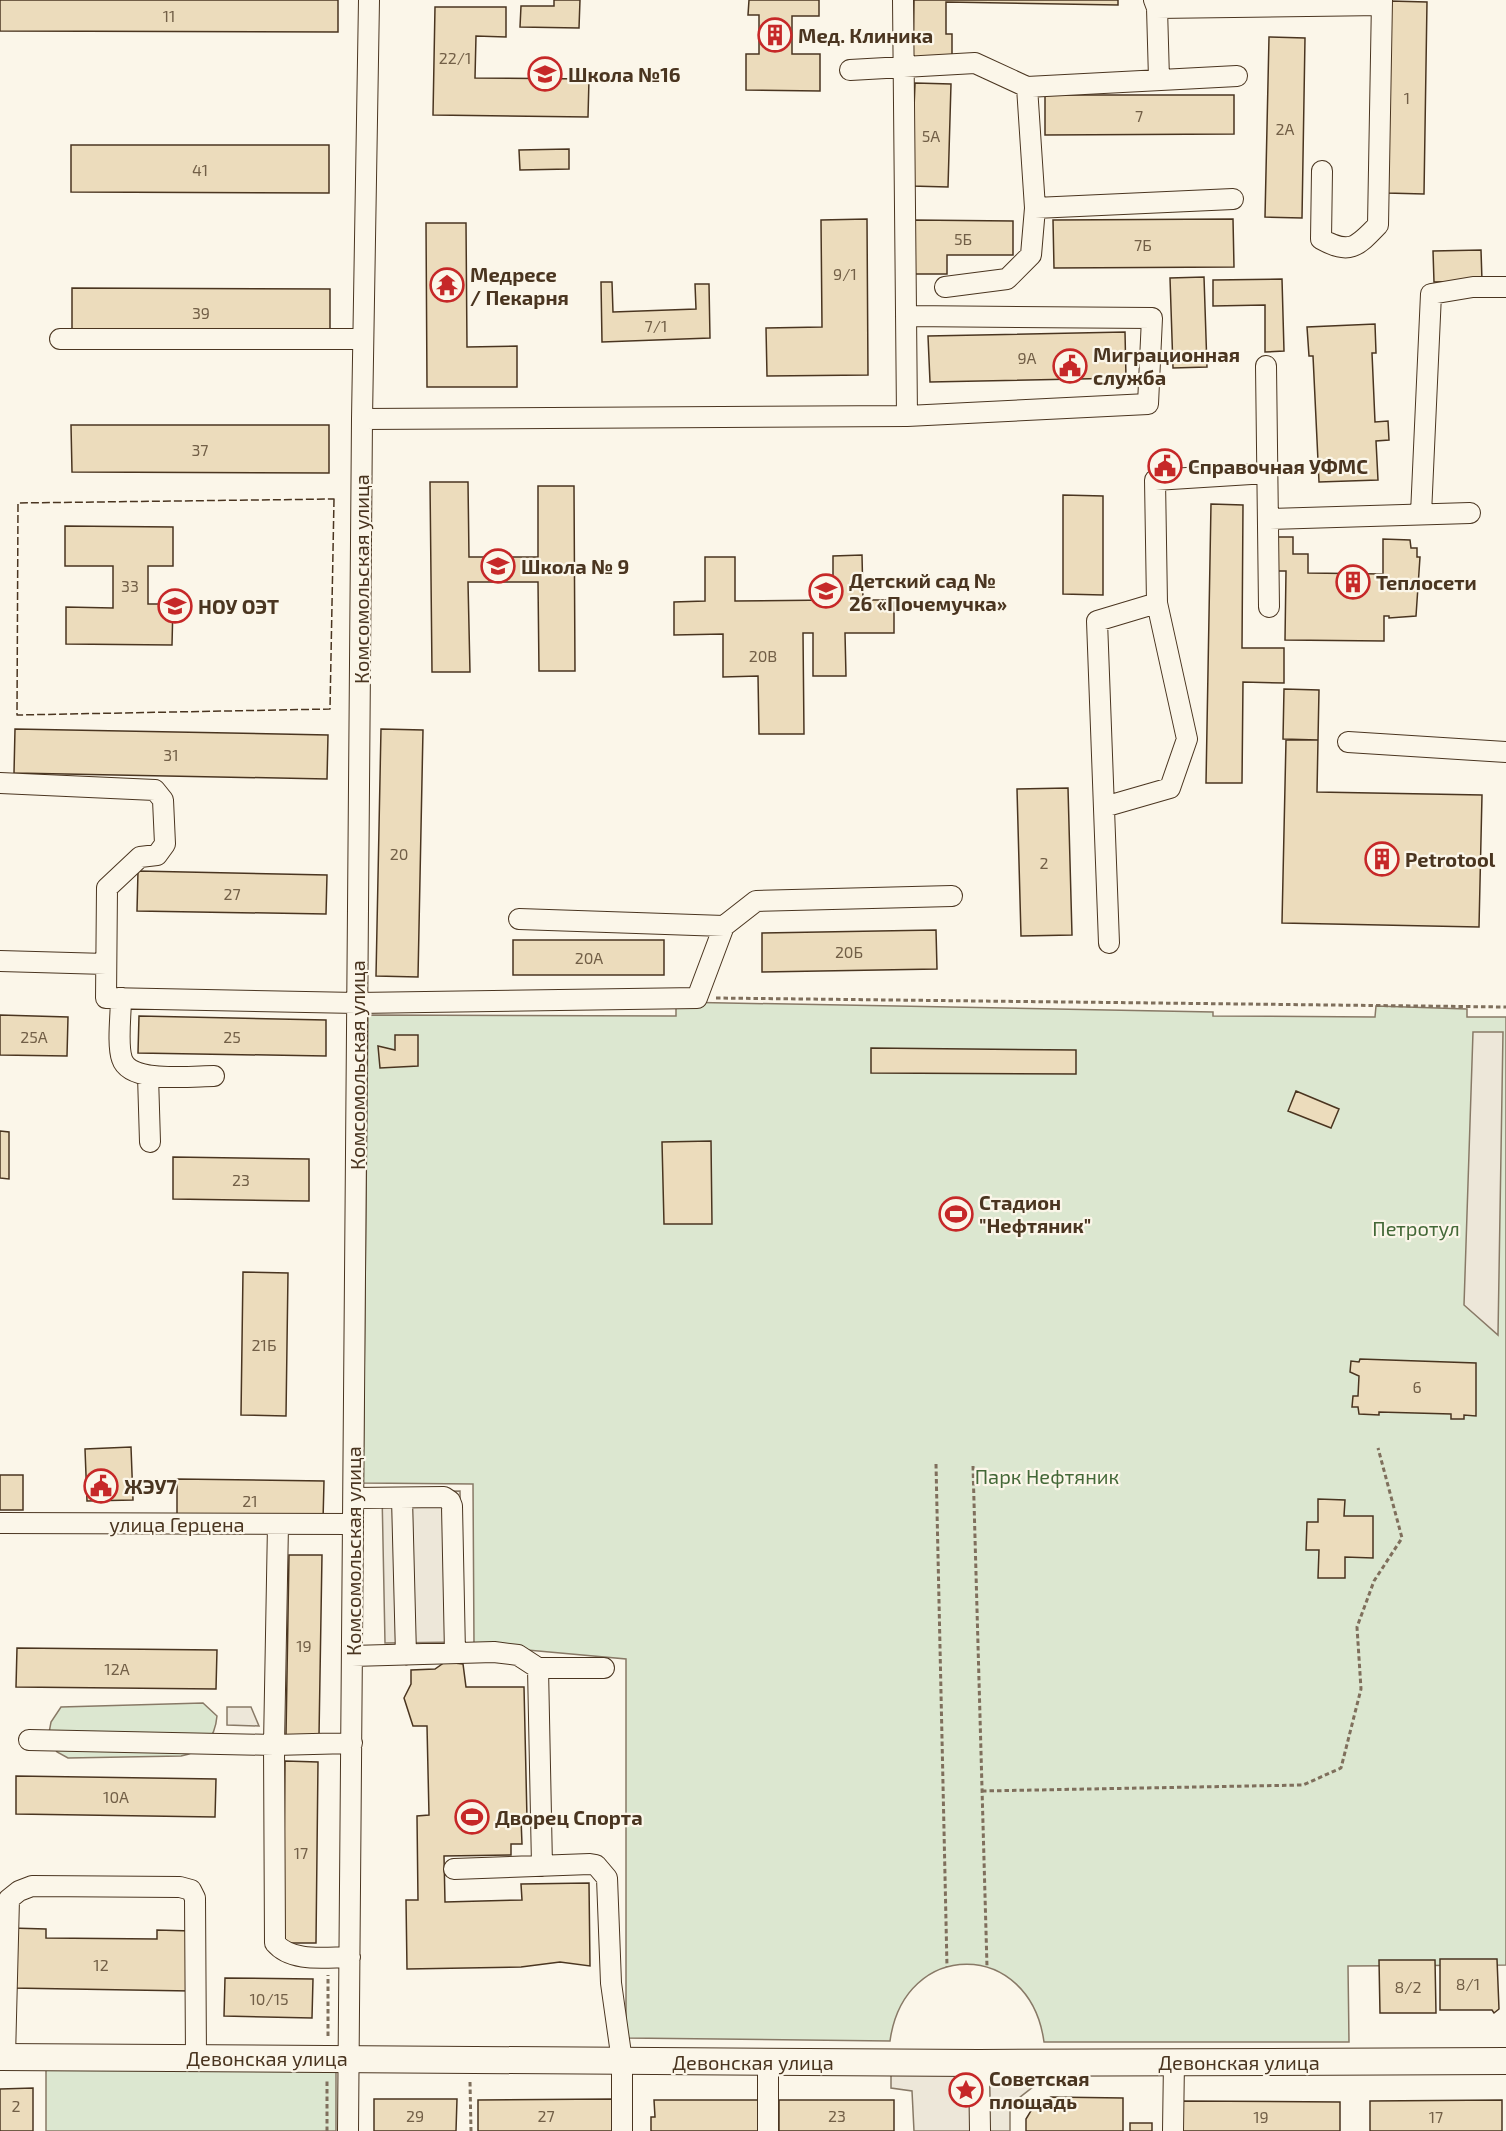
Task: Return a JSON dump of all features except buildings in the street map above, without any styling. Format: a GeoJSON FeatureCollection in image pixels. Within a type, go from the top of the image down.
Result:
{"type":"FeatureCollection","features":[{"type":"Feature","properties":{"kind":"main road","name":"Девонская улица"},"geometry":{"type":"LineString","coordinates":[[3,2057],[979,2063],[1506,2061]]}},
{"type":"Feature","properties":{"kind":"street","name":"Комсомольская улица"},"geometry":{"type":"LineString","coordinates":[[348,2131],[362,419],[369,0]]}},
{"type":"Feature","properties":{"kind":"street"},"geometry":{"type":"LineString","coordinates":[[903,0],[907,416]]}},
{"type":"Feature","properties":{"kind":"street"},"geometry":{"type":"LineString","coordinates":[[1159,79],[1156,4],[1382,2],[1378,225],[1359,244],[1346,249],[1337,248],[1321,239],[1322,171]]}},
{"type":"Feature","properties":{"kind":"street"},"geometry":{"type":"LineString","coordinates":[[850,70],[975,63],[1027,87],[1237,76]]}},
{"type":"Feature","properties":{"kind":"street"},"geometry":{"type":"LineString","coordinates":[[945,287],[1007,279],[1031,255],[1035,208],[1027,87]]}},
{"type":"Feature","properties":{"kind":"street"},"geometry":{"type":"LineString","coordinates":[[1035,208],[1233,200]]}},
{"type":"Feature","properties":{"kind":"street"},"geometry":{"type":"LineString","coordinates":[[1421,514],[1431,294],[1473,286],[1506,287]]}},
{"type":"Feature","properties":{"kind":"street"},"geometry":{"type":"LineString","coordinates":[[362,419],[907,416],[1148,404],[1152,318],[906,316]]}},
{"type":"Feature","properties":{"kind":"street"},"geometry":{"type":"LineString","coordinates":[[60,339],[363,339]]}},
{"type":"Feature","properties":{"kind":"street"},"geometry":{"type":"LineString","coordinates":[[1266,366],[1269,607]]}},
{"type":"Feature","properties":{"kind":"street"},"geometry":{"type":"LineString","coordinates":[[1104,807],[1170,788],[1187,738],[1157,603],[1155,480],[1267,473]]}},
{"type":"Feature","properties":{"kind":"street"},"geometry":{"type":"LineString","coordinates":[[1268,519],[1470,513]]}},
{"type":"Feature","properties":{"kind":"street"},"geometry":{"type":"LineString","coordinates":[[1109,943],[1097,621],[1157,603]]}},
{"type":"Feature","properties":{"kind":"street"},"geometry":{"type":"LineString","coordinates":[[1348,742],[1506,752]]}},
{"type":"Feature","properties":{"kind":"street"},"geometry":{"type":"LineString","coordinates":[[0,783],[155,790],[163,800],[165,844],[157,855],[140,857],[107,888],[106,998],[357,1003],[697,998],[724,926],[756,901],[952,896]]}},
{"type":"Feature","properties":{"kind":"street"},"geometry":{"type":"LineString","coordinates":[[519,919],[724,926]]}},
{"type":"Feature","properties":{"kind":"street"},"geometry":{"type":"LineString","coordinates":[[0,961],[106,964]]}},
{"type":"Feature","properties":{"kind":"street"},"geometry":{"type":"LineString","coordinates":[[121,998],[122,1059],[131,1071],[148,1077],[213,1077]]}},
{"type":"Feature","properties":{"kind":"street"},"geometry":{"type":"LineString","coordinates":[[148,1077],[150,1142]]}},
{"type":"Feature","properties":{"kind":"street"},"geometry":{"type":"LineString","coordinates":[[354,1498],[444,1497],[450,1501],[452,1506],[455,1653]]}},
{"type":"Feature","properties":{"kind":"street"},"geometry":{"type":"LineString","coordinates":[[402,1498],[406,1655]]}},
{"type":"Feature","properties":{"kind":"street","name":"улица Герцена"},"geometry":{"type":"LineString","coordinates":[[0,1523],[353,1524]]}},
{"type":"Feature","properties":{"kind":"street"},"geometry":{"type":"LineString","coordinates":[[278,1524],[274,1745],[275,1943],[283,1952],[294,1956],[350,1957]]}},
{"type":"Feature","properties":{"kind":"street"},"geometry":{"type":"LineString","coordinates":[[352,1656],[494,1652],[518,1655],[538,1668],[604,1668]]}},
{"type":"Feature","properties":{"kind":"street"},"geometry":{"type":"LineString","coordinates":[[538,1668],[542,1866]]}},
{"type":"Feature","properties":{"kind":"street"},"geometry":{"type":"LineString","coordinates":[[29,1740],[274,1745],[352,1743]]}},
{"type":"Feature","properties":{"kind":"street"},"geometry":{"type":"LineString","coordinates":[[454,1869],[596,1864],[607,1878],[611,1983],[622,2061],[622,2131]]}},
{"type":"Feature","properties":{"kind":"street"},"geometry":{"type":"LineString","coordinates":[[3,2057],[9,1899],[19,1891],[32,1886],[180,1887],[191,1890],[195,1898],[196,2058]]}},
{"type":"Feature","properties":{"kind":"street"},"geometry":{"type":"LineString","coordinates":[[1173,2131],[1174,2061]]}},
{"type":"Feature","properties":{"kind":"street"},"geometry":{"type":"LineString","coordinates":[[768,2062],[768,2131]]}},
{"type":"Feature","properties":{"kind":"street"},"geometry":{"type":"LineString","coordinates":[[979,2063],[980,2131]]}},
{"type":"Feature","properties":{"kind":"path"},"geometry":{"type":"LineString","coordinates":[[697,998],[1506,1007]]}},
{"type":"Feature","properties":{"kind":"path"},"geometry":{"type":"LineString","coordinates":[[982,1791],[1303,1785],[1341,1768],[1361,1689],[1357,1627],[1374,1581],[1402,1538],[1378,1448]]}},
{"type":"Feature","properties":{"kind":"path"},"geometry":{"type":"LineString","coordinates":[[936,1464],[947,1967]]}},
{"type":"Feature","properties":{"kind":"path"},"geometry":{"type":"LineString","coordinates":[[973,1466],[987,1967]]}},
{"type":"Feature","properties":{"kind":"path"},"geometry":{"type":"LineString","coordinates":[[328,1957],[328,2036]]}},
{"type":"Feature","properties":{"kind":"path"},"geometry":{"type":"LineString","coordinates":[[470,2074],[471,2131]]}},
{"type":"Feature","properties":{"kind":"green space","name":"Парк Нефтяник"},"geometry":{"type":"Polygon","coordinates":[[[676,1002],[1213,1012],[1213,1016],[1375,1017],[1376,1006],[1467,1009],[1467,1017],[1506,1017],[1506,1965],[1348,1966],[1349,2042],[1044,2042],[1034,2008],[1016,1984],[993,1969],[967,1964],[941,1969],[918,1983],[900,2007],[890,2041],[626,2038],[626,1659],[474,1645],[473,1484],[363,1483],[368,1015],[676,1016],[676,1002]]]}},
{"type":"Feature","properties":{"kind":"green space"},"geometry":{"type":"Polygon","coordinates":[[[203,1703],[217,1716],[214,1731],[202,1748],[181,1756],[68,1758],[57,1752],[48,1738],[51,1722],[61,1707],[203,1703]]]}},
{"type":"Feature","properties":{"kind":"green space"},"geometry":{"type":"Polygon","coordinates":[[[46,2068],[336,2068],[336,2131],[46,2131],[46,2068]]]}},
{"type":"Feature","properties":{"kind":"shaded area"},"geometry":{"type":"Polygon","coordinates":[[[1473,1032],[1503,1032],[1498,1335],[1464,1305],[1473,1032]]]}},
{"type":"Feature","properties":{"kind":"shaded area"},"geometry":{"type":"Polygon","coordinates":[[[460,1491],[463,1642],[385,1643],[382,1492],[460,1491]]]}},
{"type":"Feature","properties":{"kind":"shaded area"},"geometry":{"type":"Polygon","coordinates":[[[227,1707],[251,1707],[259,1726],[227,1725],[227,1707]]]}},
{"type":"Feature","properties":{"kind":"shaded area","name":"Советская площадь"},"geometry":{"type":"Polygon","coordinates":[[[891,2050],[1045,2063],[1043,2079],[1010,2105],[1010,2131],[914,2131],[912,2091],[891,2088],[891,2050]]]}},
{"type":"Feature","properties":{"kind":"fence"},"geometry":{"type":"LineString","coordinates":[[334,499],[330,709],[17,715],[18,503],[334,499]]}},
{"type":"Feature","properties":{"kind":"place","name":"Мед. Клиника"},"geometry":{"type":"Point","coordinates":[775,35]}},
{"type":"Feature","properties":{"kind":"place","name":"Школа №16"},"geometry":{"type":"Point","coordinates":[545,74]}},
{"type":"Feature","properties":{"kind":"place","name":"Медресе / Пекарня"},"geometry":{"type":"Point","coordinates":[447,285]}},
{"type":"Feature","properties":{"kind":"place","name":"Миграционная служба"},"geometry":{"type":"Point","coordinates":[1070,366]}},
{"type":"Feature","properties":{"kind":"place","name":"Справочная УФМС"},"geometry":{"type":"Point","coordinates":[1165,466]}},
{"type":"Feature","properties":{"kind":"place","name":"Школа № 9"},"geometry":{"type":"Point","coordinates":[498,566]}},
{"type":"Feature","properties":{"kind":"place","name":"Теплосети"},"geometry":{"type":"Point","coordinates":[1353,582]}},
{"type":"Feature","properties":{"kind":"place","name":"Детский сад № 26 «Почемучка»"},"geometry":{"type":"Point","coordinates":[826,591]}},
{"type":"Feature","properties":{"kind":"place","name":"НОУ ОЭТ"},"geometry":{"type":"Point","coordinates":[175,606]}},
{"type":"Feature","properties":{"kind":"place","name":"Petrotool"},"geometry":{"type":"Point","coordinates":[1382,859]}},
{"type":"Feature","properties":{"kind":"place","name":"Стадион \"Нефтяник\""},"geometry":{"type":"Point","coordinates":[956,1214]}},
{"type":"Feature","properties":{"kind":"place","name":"ЖЭУ7"},"geometry":{"type":"Point","coordinates":[101,1486]}},
{"type":"Feature","properties":{"kind":"place","name":"Дворец Спорта"},"geometry":{"type":"Point","coordinates":[472,1817]}},
{"type":"Feature","properties":{"kind":"place","name":"Советская площадь"},"geometry":{"type":"Point","coordinates":[966,2090]}},
{"type":"Feature","properties":{"kind":"park label","name":"Петротул"},"geometry":{"type":"Point","coordinates":[1416,1228]}}]}
